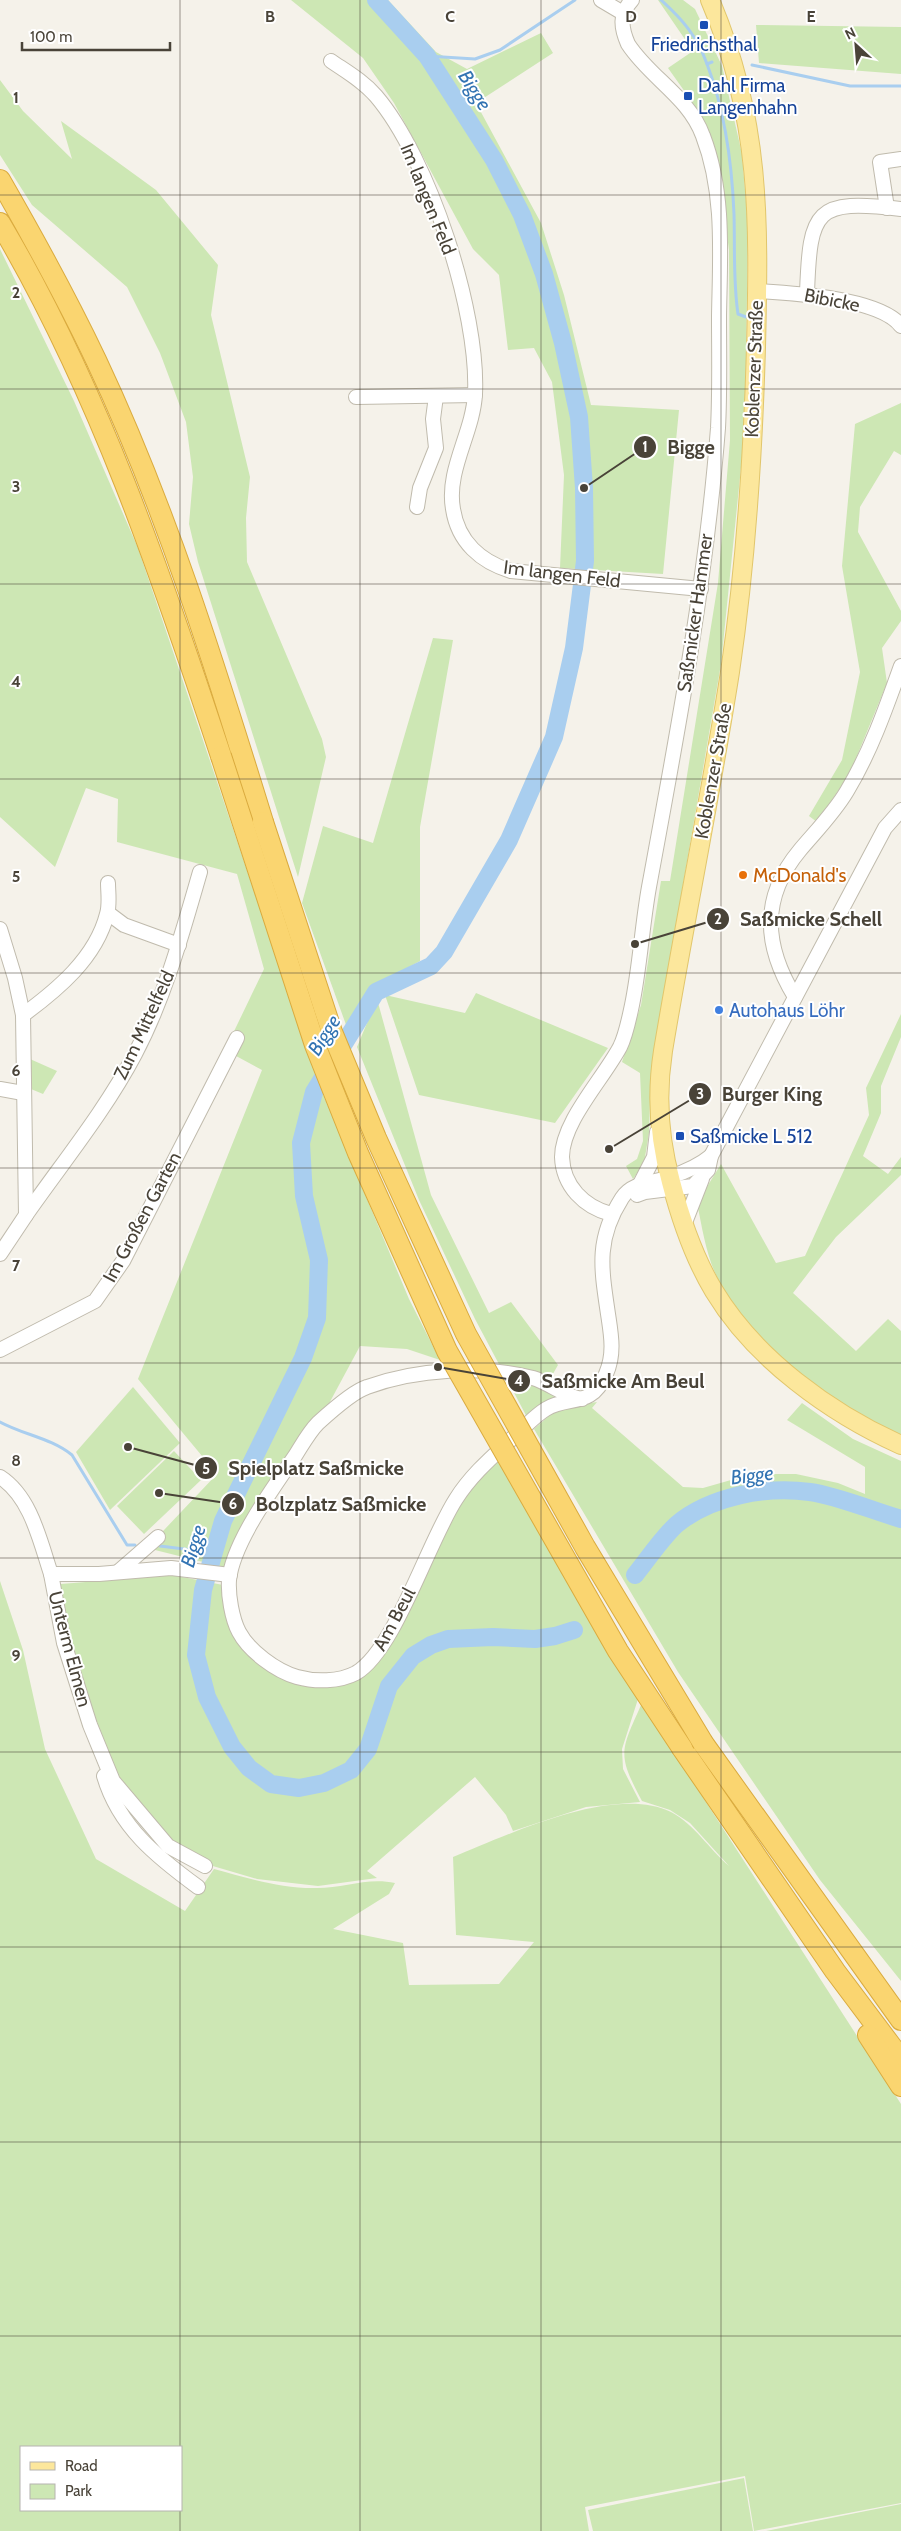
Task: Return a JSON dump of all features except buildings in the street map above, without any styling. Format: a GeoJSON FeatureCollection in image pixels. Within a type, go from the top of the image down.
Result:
{"type":"FeatureCollection","features":[{"type":"Feature","properties":{"kind":"highway"},"geometry":{"type":"LineString","coordinates":[[0,180],[52,271],[96,362],[134,449],[193,602],[332,1032],[425,1247],[466,1334],[524,1441],[703,1743],[901,2020]]}},
{"type":"Feature","properties":{"kind":"highway"},"geometry":{"type":"LineString","coordinates":[[0,223],[24,264],[83,385],[139,520],[180,632],[315,1045],[358,1152],[447,1351],[618,1651],[835,1971],[901,2059]]}},
{"type":"Feature","properties":{"kind":"highway"},"geometry":{"type":"LineString","coordinates":[[850,1951],[901,2002]]}},
{"type":"Feature","properties":{"kind":"highway"},"geometry":{"type":"LineString","coordinates":[[835,1971],[868,2036],[901,2086]]}},
{"type":"Feature","properties":{"kind":"main road","name":"Koblenzer Straße"},"geometry":{"type":"LineString","coordinates":[[715,4],[735,66],[753,152],[757,204],[754,426],[745,548],[734,642],[659,1075],[658,1112],[671,1183],[684,1224],[714,1292],[741,1327],[771,1359],[810,1393],[842,1415],[901,1445]]}},
{"type":"Feature","properties":{"kind":"street"},"geometry":{"type":"LineString","coordinates":[[601,0],[623,13],[632,0]]}},
{"type":"Feature","properties":{"kind":"street","name":"Saßmicker Hammer"},"geometry":{"type":"LineString","coordinates":[[611,1214],[601,1211],[579,1198],[567,1180],[562,1159],[564,1140],[576,1115],[622,1044],[632,1004],[644,911],[677,736],[701,589],[718,427],[720,252],[717,183],[702,132],[694,116],[632,51],[623,30],[623,13]]}},
{"type":"Feature","properties":{"kind":"street","name":"Im langen Feld"},"geometry":{"type":"LineString","coordinates":[[331,61],[364,84],[383,106],[410,149],[428,187],[461,288],[474,363],[475,395],[452,488],[454,515],[461,535],[472,550],[492,565],[511,571],[701,589]]}},
{"type":"Feature","properties":{"kind":"street"},"geometry":{"type":"LineString","coordinates":[[807,293],[810,238],[814,226],[822,217],[836,208],[853,204],[894,208],[880,162],[901,159]]}},
{"type":"Feature","properties":{"kind":"street","name":"Bibicke"},"geometry":{"type":"LineString","coordinates":[[757,291],[807,293],[868,307],[896,319],[901,326]]}},
{"type":"Feature","properties":{"kind":"street"},"geometry":{"type":"LineString","coordinates":[[356,397],[475,395]]}},
{"type":"Feature","properties":{"kind":"street"},"geometry":{"type":"LineString","coordinates":[[418,507],[420,488],[436,448],[433,419],[436,396]]}},
{"type":"Feature","properties":{"kind":"street"},"geometry":{"type":"LineString","coordinates":[[795,997],[782,976],[773,952],[770,926],[772,902],[780,879],[794,857],[827,820],[847,792],[863,760],[901,666]]}},
{"type":"Feature","properties":{"kind":"street"},"geometry":{"type":"LineString","coordinates":[[684,1224],[702,1179],[708,1170],[712,1156],[795,997],[885,828],[901,810]]}},
{"type":"Feature","properties":{"kind":"street","name":"Zum Mittelfeld"},"geometry":{"type":"LineString","coordinates":[[0,1254],[88,1126],[135,1053],[179,945],[200,872]]}},
{"type":"Feature","properties":{"kind":"street"},"geometry":{"type":"LineString","coordinates":[[23,1015],[45,999],[80,965],[108,913],[108,883]]}},
{"type":"Feature","properties":{"kind":"street"},"geometry":{"type":"LineString","coordinates":[[108,913],[124,925],[179,945]]}},
{"type":"Feature","properties":{"kind":"street"},"geometry":{"type":"LineString","coordinates":[[0,929],[15,978],[23,1015],[26,1215]]}},
{"type":"Feature","properties":{"kind":"street","name":"Im Großen Garten"},"geometry":{"type":"LineString","coordinates":[[0,1350],[95,1301],[123,1261],[237,1038]]}},
{"type":"Feature","properties":{"kind":"street"},"geometry":{"type":"LineString","coordinates":[[0,1088],[23,1093]]}},
{"type":"Feature","properties":{"kind":"street"},"geometry":{"type":"LineString","coordinates":[[584,1398],[600,1385],[610,1362],[612,1341],[602,1260],[605,1229],[611,1214],[623,1195],[640,1184],[654,1157],[658,1112]]}},
{"type":"Feature","properties":{"kind":"street"},"geometry":{"type":"LineString","coordinates":[[620,1202],[671,1183],[712,1156]]}},
{"type":"Feature","properties":{"kind":"street"},"geometry":{"type":"LineString","coordinates":[[640,1184],[671,1183],[693,1186],[702,1179]]}},
{"type":"Feature","properties":{"kind":"street","name":"Am Beul"},"geometry":{"type":"LineString","coordinates":[[474,1371],[511,1374],[538,1379],[572,1398],[584,1398],[546,1409],[472,1475],[437,1531],[392,1629],[371,1661],[352,1675],[320,1680],[295,1676],[268,1662],[239,1633],[232,1606],[230,1576],[244,1534],[316,1424],[364,1387],[432,1372],[474,1371]]}},
{"type":"Feature","properties":{"kind":"street","name":"Unterm Elmen"},"geometry":{"type":"LineString","coordinates":[[0,1477],[10,1485],[23,1502],[33,1521],[51,1574],[64,1643],[90,1725],[106,1784],[129,1828],[148,1848],[198,1887]]}},
{"type":"Feature","properties":{"kind":"street"},"geometry":{"type":"LineString","coordinates":[[119,1571],[158,1537]]}},
{"type":"Feature","properties":{"kind":"street"},"geometry":{"type":"LineString","coordinates":[[51,1574],[171,1568],[230,1576]]}},
{"type":"Feature","properties":{"kind":"street","name":"Unterm Elmen"},"geometry":{"type":"LineString","coordinates":[[90,1725],[113,1781],[168,1846],[205,1866]]}},
{"type":"Feature","properties":{"kind":"green space"},"geometry":{"type":"Polygon","coordinates":[[[291,0],[388,0],[436,52],[467,69],[541,33],[553,53],[476,103],[541,223],[564,295],[591,405],[679,410],[663,574],[560,568],[564,475],[552,382],[534,348],[508,350],[499,275],[473,249],[394,103],[363,58],[291,0]]]}},
{"type":"Feature","properties":{"kind":"green space"},"geometry":{"type":"Polygon","coordinates":[[[658,0],[683,0],[695,9],[722,66],[742,154],[748,226],[745,428],[721,664],[651,1071],[649,1133],[644,1163],[633,1179],[626,1166],[637,1159],[643,1141],[640,1073],[622,1062],[641,1005],[661,881],[670,881],[718,583],[730,440],[729,250],[720,182],[707,132],[690,99],[668,68],[693,51],[658,0]]]}},
{"type":"Feature","properties":{"kind":"green space"},"geometry":{"type":"Polygon","coordinates":[[[756,25],[901,27],[901,74],[759,63],[756,25]]]}},
{"type":"Feature","properties":{"kind":"green space"},"geometry":{"type":"Polygon","coordinates":[[[0,80],[23,111],[72,159],[61,121],[156,190],[218,265],[211,315],[250,477],[246,518],[247,562],[322,739],[326,757],[298,877],[198,562],[189,524],[193,477],[186,422],[160,353],[127,287],[32,205],[0,155],[0,80]]]}},
{"type":"Feature","properties":{"kind":"green space"},"geometry":{"type":"Polygon","coordinates":[[[0,249],[74,401],[138,548],[322,1092],[409,1299],[440,1360],[407,1349],[360,1346],[325,1411],[227,1568],[147,1548],[217,1474],[138,1379],[262,1070],[225,1050],[264,969],[237,874],[117,842],[118,799],[86,788],[55,867],[0,817],[0,249]]]}},
{"type":"Feature","properties":{"kind":"green space"},"geometry":{"type":"Polygon","coordinates":[[[901,403],[901,455],[894,451],[860,507],[858,532],[901,611],[901,621],[882,648],[887,683],[850,773],[817,822],[809,816],[842,760],[860,672],[842,566],[855,424],[901,403]]]}},
{"type":"Feature","properties":{"kind":"green space"},"geometry":{"type":"Polygon","coordinates":[[[433,638],[453,640],[420,827],[420,961],[374,986],[349,1033],[302,903],[323,826],[373,843],[433,638]]]}},
{"type":"Feature","properties":{"kind":"green space"},"geometry":{"type":"Polygon","coordinates":[[[476,993],[608,1048],[555,1123],[419,1095],[385,995],[465,1013],[476,993]]]}},
{"type":"Feature","properties":{"kind":"green space"},"geometry":{"type":"Polygon","coordinates":[[[377,999],[431,1195],[489,1313],[511,1302],[558,1365],[546,1386],[555,1398],[529,1421],[475,1319],[419,1200],[357,1047],[377,999]]]}},
{"type":"Feature","properties":{"kind":"green space"},"geometry":{"type":"Polygon","coordinates":[[[901,1014],[901,1037],[881,1086],[881,1113],[863,1156],[888,1174],[901,1157],[901,1175],[836,1237],[793,1293],[856,1351],[888,1319],[901,1331],[901,1437],[875,1424],[824,1393],[800,1376],[756,1335],[738,1312],[717,1277],[706,1246],[697,1203],[721,1164],[776,1263],[805,1256],[869,1115],[866,1088],[901,1014]]]}},
{"type":"Feature","properties":{"kind":"green space"},"geometry":{"type":"Polygon","coordinates":[[[30,1059],[57,1071],[43,1094],[31,1089],[30,1059]]]}},
{"type":"Feature","properties":{"kind":"green space"},"geometry":{"type":"Polygon","coordinates":[[[133,1387],[180,1443],[110,1510],[76,1452],[133,1387]]]}},
{"type":"Feature","properties":{"kind":"green space"},"geometry":{"type":"Polygon","coordinates":[[[597,1402],[592,1408],[683,1487],[703,1488],[752,1474],[796,1474],[838,1483],[865,1494],[865,1467],[787,1420],[802,1403],[853,1439],[901,1461],[901,1981],[820,1880],[678,1672],[534,1429],[558,1408],[597,1402]]]}},
{"type":"Feature","properties":{"kind":"green space"},"geometry":{"type":"Polygon","coordinates":[[[174,1451],[201,1480],[144,1534],[117,1506],[174,1451]]]}},
{"type":"Feature","properties":{"kind":"green space"},"geometry":{"type":"Polygon","coordinates":[[[497,1460],[563,1575],[638,1699],[622,1749],[623,1769],[640,1802],[586,1807],[513,1831],[506,1815],[475,1777],[367,1871],[377,1878],[318,1886],[257,1879],[206,1864],[169,1844],[115,1779],[92,1724],[56,1592],[61,1584],[172,1575],[223,1585],[227,1614],[264,1665],[291,1682],[321,1686],[344,1682],[366,1675],[374,1667],[441,1534],[475,1479],[497,1460]]]}},
{"type":"Feature","properties":{"kind":"green space"},"geometry":{"type":"Polygon","coordinates":[[[0,1581],[23,1650],[45,1749],[96,1859],[185,1911],[214,1869],[291,1887],[327,1888],[375,1881],[395,1883],[389,1894],[333,1929],[403,1943],[409,1985],[499,1984],[534,1942],[456,1935],[453,1857],[531,1826],[591,1808],[620,1804],[647,1805],[671,1812],[680,1817],[729,1866],[690,1823],[670,1810],[642,1801],[628,1773],[624,1753],[629,1732],[642,1703],[901,2104],[901,2503],[754,2531],[745,2476],[585,2507],[589,2531],[0,2531],[0,1581]]]}},
{"type":"Feature","properties":{"kind":"green space"},"geometry":{"type":"Polygon","coordinates":[[[744,2478],[753,2531],[593,2531],[588,2510],[744,2478]]]}},
{"type":"Feature","properties":{"kind":"green space"},"geometry":{"type":"Polygon","coordinates":[[[901,2504],[901,2531],[766,2531],[901,2504]]]}},
{"type":"Feature","properties":{"kind":"waterway","name":"Bigge"},"geometry":{"type":"LineString","coordinates":[[376,0],[427,56],[494,160],[522,215],[544,274],[563,343],[579,417],[584,488],[585,561],[574,648],[554,737],[509,840],[444,952],[431,966],[376,992],[314,1092],[301,1143],[304,1196],[319,1260],[317,1318],[303,1358],[223,1521],[203,1590],[196,1655],[207,1697],[232,1747],[249,1768],[271,1784],[299,1788],[324,1783],[351,1770],[368,1749],[389,1686],[413,1656],[431,1645],[448,1639],[493,1637],[535,1639],[555,1636],[574,1630]]}},
{"type":"Feature","properties":{"kind":"waterway"},"geometry":{"type":"LineString","coordinates":[[427,56],[475,59],[500,50],[575,0]]}},
{"type":"Feature","properties":{"kind":"waterway"},"geometry":{"type":"LineString","coordinates":[[661,0],[688,29],[699,45],[707,64],[712,62]]}},
{"type":"Feature","properties":{"kind":"waterway"},"geometry":{"type":"LineString","coordinates":[[707,64],[719,100],[729,157],[734,214],[736,302],[738,314],[746,317]]}},
{"type":"Feature","properties":{"kind":"waterway"},"geometry":{"type":"LineString","coordinates":[[752,65],[850,86],[901,86]]}},
{"type":"Feature","properties":{"kind":"waterway"},"geometry":{"type":"LineString","coordinates":[[0,1422],[55,1444],[72,1455],[127,1545],[135,1545]]}},
{"type":"Feature","properties":{"kind":"waterway","name":"Bigge"},"geometry":{"type":"LineString","coordinates":[[635,1575],[676,1525],[705,1507],[739,1495],[775,1491],[810,1492],[844,1500],[901,1519]]}},
{"type":"Feature","properties":{"kind":"waterway"},"geometry":{"type":"LineString","coordinates":[[160,1546],[192,1550],[206,1546],[215,1548]]}},
{"type":"Feature","properties":{"kind":"place","name":"Friedrichsthal"},"geometry":{"type":"Point","coordinates":[704,25]}},
{"type":"Feature","properties":{"kind":"place","name":"Dahl Firma Langenhahn"},"geometry":{"type":"Point","coordinates":[688,96]}},
{"type":"Feature","properties":{"kind":"place","name":"Bigge"},"geometry":{"type":"Point","coordinates":[584,488]}},
{"type":"Feature","properties":{"kind":"place","name":"McDonald's"},"geometry":{"type":"Point","coordinates":[743,875]}},
{"type":"Feature","properties":{"kind":"place","name":"Saßmicke Schell"},"geometry":{"type":"Point","coordinates":[635,944]}},
{"type":"Feature","properties":{"kind":"place","name":"Autohaus Löhr"},"geometry":{"type":"Point","coordinates":[719,1010]}},
{"type":"Feature","properties":{"kind":"place","name":"Saßmicke L 512"},"geometry":{"type":"Point","coordinates":[680,1136]}},
{"type":"Feature","properties":{"kind":"place","name":"Burger King"},"geometry":{"type":"Point","coordinates":[609,1149]}},
{"type":"Feature","properties":{"kind":"place","name":"Saßmicke Am Beul"},"geometry":{"type":"Point","coordinates":[438,1367]}},
{"type":"Feature","properties":{"kind":"place","name":"Spielplatz Saßmicke"},"geometry":{"type":"Point","coordinates":[128,1447]}},
{"type":"Feature","properties":{"kind":"place","name":"Bolzplatz Saßmicke"},"geometry":{"type":"Point","coordinates":[159,1493]}}]}
